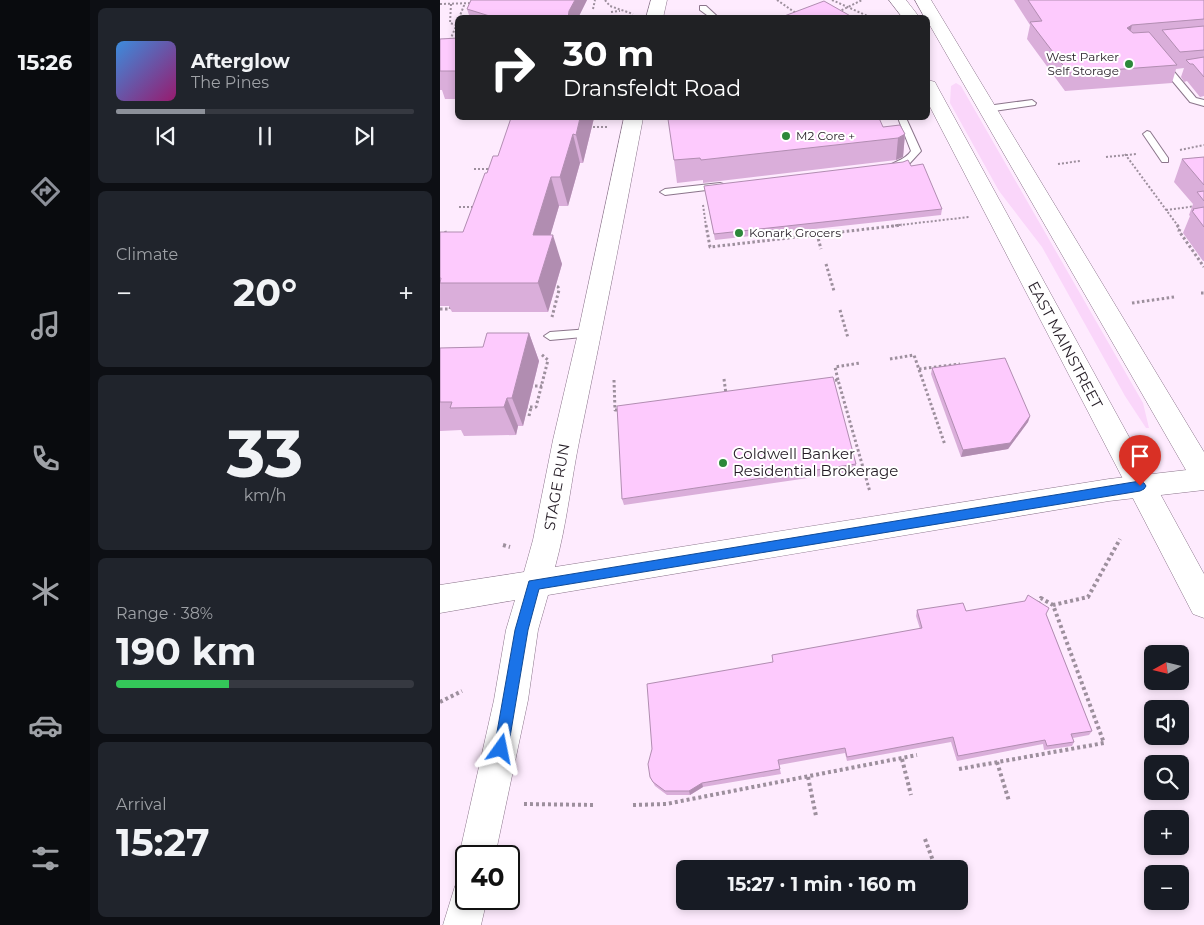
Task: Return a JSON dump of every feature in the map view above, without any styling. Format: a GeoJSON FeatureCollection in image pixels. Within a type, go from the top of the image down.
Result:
{"type":"FeatureCollection","features":[{"type":"Feature","properties":{"kind":"main road"},"geometry":{"type":"LineString","coordinates":[[655,15],[659,0]]}},
{"type":"Feature","properties":{"kind":"main road"},"geometry":{"type":"LineString","coordinates":[[882,0],[890,15]]}},
{"type":"Feature","properties":{"kind":"main road"},"geometry":{"type":"LineString","coordinates":[[897,0],[910,15]]}},
{"type":"Feature","properties":{"kind":"main road"},"geometry":{"type":"LineString","coordinates":[[923,0],[928,15]]}},
{"type":"Feature","properties":{"kind":"main road"},"geometry":{"type":"LineString","coordinates":[[440,598],[534,585],[1140,486],[1204,478],[987,109],[932,25]]}},
{"type":"Feature","properties":{"kind":"main road","name":"EAST MAINSTREET"},"geometry":{"type":"LineString","coordinates":[[930,90],[1204,604]]}},
{"type":"Feature","properties":{"kind":"main road","name":"STAGE RUN"},"geometry":{"type":"LineString","coordinates":[[479,845],[511,700],[522,630],[548,540],[566,440],[634,120]]}},
{"type":"Feature","properties":{"kind":"main road"},"geometry":{"type":"LineString","coordinates":[[462,925],[465,910]]}},
{"type":"Feature","properties":{"kind":"lane"},"geometry":{"type":"LineString","coordinates":[[703,8],[712,15]]}},
{"type":"Feature","properties":{"kind":"lane"},"geometry":{"type":"LineString","coordinates":[[1159,59],[1175,73],[1193,100],[1204,103]]}},
{"type":"Feature","properties":{"kind":"lane"},"geometry":{"type":"LineString","coordinates":[[987,109],[1032,103]]}},
{"type":"Feature","properties":{"kind":"lane"},"geometry":{"type":"LineString","coordinates":[[882,168],[906,162],[912,158],[916,150],[903,120]]}},
{"type":"Feature","properties":{"kind":"lane"},"geometry":{"type":"LineString","coordinates":[[1147,134],[1165,160]]}},
{"type":"Feature","properties":{"kind":"lane"},"geometry":{"type":"LineString","coordinates":[[665,192],[729,184]]}},
{"type":"Feature","properties":{"kind":"lane"},"geometry":{"type":"LineString","coordinates":[[550,336],[590,333]]}},
{"type":"Feature","properties":{"kind":"path"},"geometry":{"type":"LineString","coordinates":[[593,9],[595,0]]}},
{"type":"Feature","properties":{"kind":"path"},"geometry":{"type":"LineString","coordinates":[[605,0],[610,6],[636,15]]}},
{"type":"Feature","properties":{"kind":"path"},"geometry":{"type":"LineString","coordinates":[[777,0],[799,15]]}},
{"type":"Feature","properties":{"kind":"path"},"geometry":{"type":"LineString","coordinates":[[832,0],[865,15]]}},
{"type":"Feature","properties":{"kind":"path"},"geometry":{"type":"LineString","coordinates":[[839,15],[835,13],[862,0]]}},
{"type":"Feature","properties":{"kind":"path"},"geometry":{"type":"LineString","coordinates":[[460,15],[465,3]]}},
{"type":"Feature","properties":{"kind":"path"},"geometry":{"type":"LineString","coordinates":[[440,4],[481,3]]}},
{"type":"Feature","properties":{"kind":"path"},"geometry":{"type":"LineString","coordinates":[[451,4],[450,23],[455,24]]}},
{"type":"Feature","properties":{"kind":"path"},"geometry":{"type":"LineString","coordinates":[[611,12],[621,11]]}},
{"type":"Feature","properties":{"kind":"path"},"geometry":{"type":"LineString","coordinates":[[455,29],[450,41],[455,41]]}},
{"type":"Feature","properties":{"kind":"path"},"geometry":{"type":"LineString","coordinates":[[587,127],[602,127]]}},
{"type":"Feature","properties":{"kind":"path"},"geometry":{"type":"LineString","coordinates":[[1178,150],[1204,144]]}},
{"type":"Feature","properties":{"kind":"path"},"geometry":{"type":"LineString","coordinates":[[1125,154],[1166,210],[1204,267]]}},
{"type":"Feature","properties":{"kind":"path"},"geometry":{"type":"LineString","coordinates":[[1106,157],[1143,154]]}},
{"type":"Feature","properties":{"kind":"path"},"geometry":{"type":"LineString","coordinates":[[1058,164],[1080,161]]}},
{"type":"Feature","properties":{"kind":"path"},"geometry":{"type":"LineString","coordinates":[[474,169],[494,168]]}},
{"type":"Feature","properties":{"kind":"path"},"geometry":{"type":"LineString","coordinates":[[700,188],[710,247],[977,216]]}},
{"type":"Feature","properties":{"kind":"path"},"geometry":{"type":"LineString","coordinates":[[1166,210],[1204,205]]}},
{"type":"Feature","properties":{"kind":"path"},"geometry":{"type":"LineString","coordinates":[[459,207],[483,206]]}},
{"type":"Feature","properties":{"kind":"path"},"geometry":{"type":"LineString","coordinates":[[1189,207],[1195,213]]}},
{"type":"Feature","properties":{"kind":"path"},"geometry":{"type":"LineString","coordinates":[[440,235],[449,230]]}},
{"type":"Feature","properties":{"kind":"path"},"geometry":{"type":"LineString","coordinates":[[817,234],[821,249]]}},
{"type":"Feature","properties":{"kind":"path"},"geometry":{"type":"LineString","coordinates":[[826,264],[834,291]]}},
{"type":"Feature","properties":{"kind":"path"},"geometry":{"type":"LineString","coordinates":[[545,320],[552,317],[560,290],[558,287],[549,286]]}},
{"type":"Feature","properties":{"kind":"path"},"geometry":{"type":"LineString","coordinates":[[1130,303],[1174,297]]}},
{"type":"Feature","properties":{"kind":"path"},"geometry":{"type":"LineString","coordinates":[[440,309],[450,309],[453,303]]}},
{"type":"Feature","properties":{"kind":"path"},"geometry":{"type":"LineString","coordinates":[[840,310],[848,338]]}},
{"type":"Feature","properties":{"kind":"path"},"geometry":{"type":"LineString","coordinates":[[522,407],[536,407],[548,360],[540,353]]}},
{"type":"Feature","properties":{"kind":"path"},"geometry":{"type":"LineString","coordinates":[[890,359],[914,356],[945,445]]}},
{"type":"Feature","properties":{"kind":"path"},"geometry":{"type":"LineString","coordinates":[[860,363],[854,362],[835,367],[870,492]]}},
{"type":"Feature","properties":{"kind":"path"},"geometry":{"type":"LineString","coordinates":[[919,369],[960,364]]}},
{"type":"Feature","properties":{"kind":"path"},"geometry":{"type":"LineString","coordinates":[[717,396],[726,395],[724,379]]}},
{"type":"Feature","properties":{"kind":"path"},"geometry":{"type":"LineString","coordinates":[[614,380],[615,410],[624,409]]}},
{"type":"Feature","properties":{"kind":"path"},"geometry":{"type":"LineString","coordinates":[[829,381],[838,380]]}},
{"type":"Feature","properties":{"kind":"path"},"geometry":{"type":"LineString","coordinates":[[528,386],[542,386]]}},
{"type":"Feature","properties":{"kind":"path"},"geometry":{"type":"LineString","coordinates":[[529,416],[532,407]]}},
{"type":"Feature","properties":{"kind":"path"},"geometry":{"type":"LineString","coordinates":[[1053,605],[1088,598],[1120,539]]}},
{"type":"Feature","properties":{"kind":"path"},"geometry":{"type":"LineString","coordinates":[[503,545],[510,547]]}},
{"type":"Feature","properties":{"kind":"path"},"geometry":{"type":"LineString","coordinates":[[959,769],[1104,743],[1053,605],[1041,598],[1036,607]]}},
{"type":"Feature","properties":{"kind":"path"},"geometry":{"type":"LineString","coordinates":[[440,702],[462,691]]}},
{"type":"Feature","properties":{"kind":"path"},"geometry":{"type":"LineString","coordinates":[[633,805],[666,804],[917,755]]}},
{"type":"Feature","properties":{"kind":"path"},"geometry":{"type":"LineString","coordinates":[[902,759],[911,795]]}},
{"type":"Feature","properties":{"kind":"path"},"geometry":{"type":"LineString","coordinates":[[997,762],[1009,801]]}},
{"type":"Feature","properties":{"kind":"path"},"geometry":{"type":"LineString","coordinates":[[808,777],[816,816]]}},
{"type":"Feature","properties":{"kind":"path"},"geometry":{"type":"LineString","coordinates":[[524,804],[596,805]]}},
{"type":"Feature","properties":{"kind":"path"},"geometry":{"type":"LineString","coordinates":[[925,839],[933,860]]}},
{"type":"Feature","properties":{"kind":"shaded area"},"geometry":{"type":"Polygon","coordinates":[[[956,83],[961,86],[1143,403],[1149,428],[1146,428],[1125,396],[1042,247],[999,191],[950,103],[951,86],[956,83]]]}},
{"type":"Feature","properties":{"kind":"building"},"geometry":{"type":"Polygon","coordinates":[[[471,0],[575,0],[568,15],[486,15],[467,9],[471,0]]]}},
{"type":"Feature","properties":{"kind":"building"},"geometry":{"type":"Polygon","coordinates":[[[1028,0],[1204,0],[1204,19],[1132,25],[1127,28],[1133,33],[1149,32],[1177,65],[1069,73],[1030,22],[1042,21],[1028,0]]]}},
{"type":"Feature","properties":{"kind":"building"},"geometry":{"type":"Polygon","coordinates":[[[824,1],[849,15],[787,15],[824,1]]]}},
{"type":"Feature","properties":{"kind":"building"},"geometry":{"type":"Polygon","coordinates":[[[1204,26],[1204,50],[1180,52],[1162,30],[1204,26]]]}},
{"type":"Feature","properties":{"kind":"building"},"geometry":{"type":"Polygon","coordinates":[[[455,38],[455,71],[440,71],[440,39],[455,38]]]}},
{"type":"Feature","properties":{"kind":"building"},"geometry":{"type":"Polygon","coordinates":[[[1204,57],[1204,77],[1193,64],[1186,60],[1204,57]]]}},
{"type":"Feature","properties":{"kind":"building"},"geometry":{"type":"Polygon","coordinates":[[[510,120],[580,120],[576,135],[573,134],[560,177],[551,177],[533,235],[553,235],[538,283],[440,283],[440,232],[463,232],[485,173],[487,173],[493,156],[498,156],[510,120]]]}},
{"type":"Feature","properties":{"kind":"building"},"geometry":{"type":"Polygon","coordinates":[[[668,120],[880,120],[883,127],[900,125],[905,134],[898,138],[701,160],[700,158],[674,160],[668,120]]]}},
{"type":"Feature","properties":{"kind":"building"},"geometry":{"type":"Polygon","coordinates":[[[1204,157],[1204,185],[1182,159],[1204,157]]]}},
{"type":"Feature","properties":{"kind":"building"},"geometry":{"type":"Polygon","coordinates":[[[908,160],[911,166],[923,164],[942,209],[714,234],[704,186],[908,160]]]}},
{"type":"Feature","properties":{"kind":"building"},"geometry":{"type":"Polygon","coordinates":[[[1204,191],[1204,201],[1197,192],[1204,191]]]}},
{"type":"Feature","properties":{"kind":"building"},"geometry":{"type":"Polygon","coordinates":[[[1204,207],[1204,227],[1192,211],[1193,209],[1204,207]]]}},
{"type":"Feature","properties":{"kind":"building"},"geometry":{"type":"Polygon","coordinates":[[[487,333],[529,333],[512,398],[507,398],[504,407],[450,408],[452,402],[440,402],[440,348],[483,347],[487,333]]]}},
{"type":"Feature","properties":{"kind":"building"},"geometry":{"type":"Polygon","coordinates":[[[1005,358],[1030,416],[1010,443],[963,450],[932,368],[1005,358]]]}},
{"type":"Feature","properties":{"kind":"building"},"geometry":{"type":"Polygon","coordinates":[[[833,377],[856,464],[622,499],[617,406],[833,377]]]}},
{"type":"Feature","properties":{"kind":"building"},"geometry":{"type":"Polygon","coordinates":[[[1028,595],[1049,608],[1046,614],[1092,731],[1071,734],[1074,742],[1047,746],[1045,740],[958,756],[953,737],[847,757],[845,748],[778,760],[780,769],[702,783],[689,791],[665,791],[653,782],[650,777],[648,764],[652,749],[647,684],[773,662],[772,655],[922,628],[917,610],[963,603],[966,611],[1025,601],[1028,595]]]}},
{"type":"Feature","properties":{"kind":"place","name":"West Parker Self Storage"},"geometry":{"type":"Point","coordinates":[1129,64]}},
{"type":"Feature","properties":{"kind":"place","name":"M2 Core +"},"geometry":{"type":"Point","coordinates":[786,136]}},
{"type":"Feature","properties":{"kind":"place","name":"Konark Grocers"},"geometry":{"type":"Point","coordinates":[739,233]}},
{"type":"Feature","properties":{"kind":"place","name":"Coldwell Banker Residential Brokerage"},"geometry":{"type":"Point","coordinates":[723,463]}},
{"type":"Feature","properties":{"kind":"route"},"geometry":{"type":"LineString","coordinates":[[501,749],[522,630],[534,585],[1140,486]]}}]}
